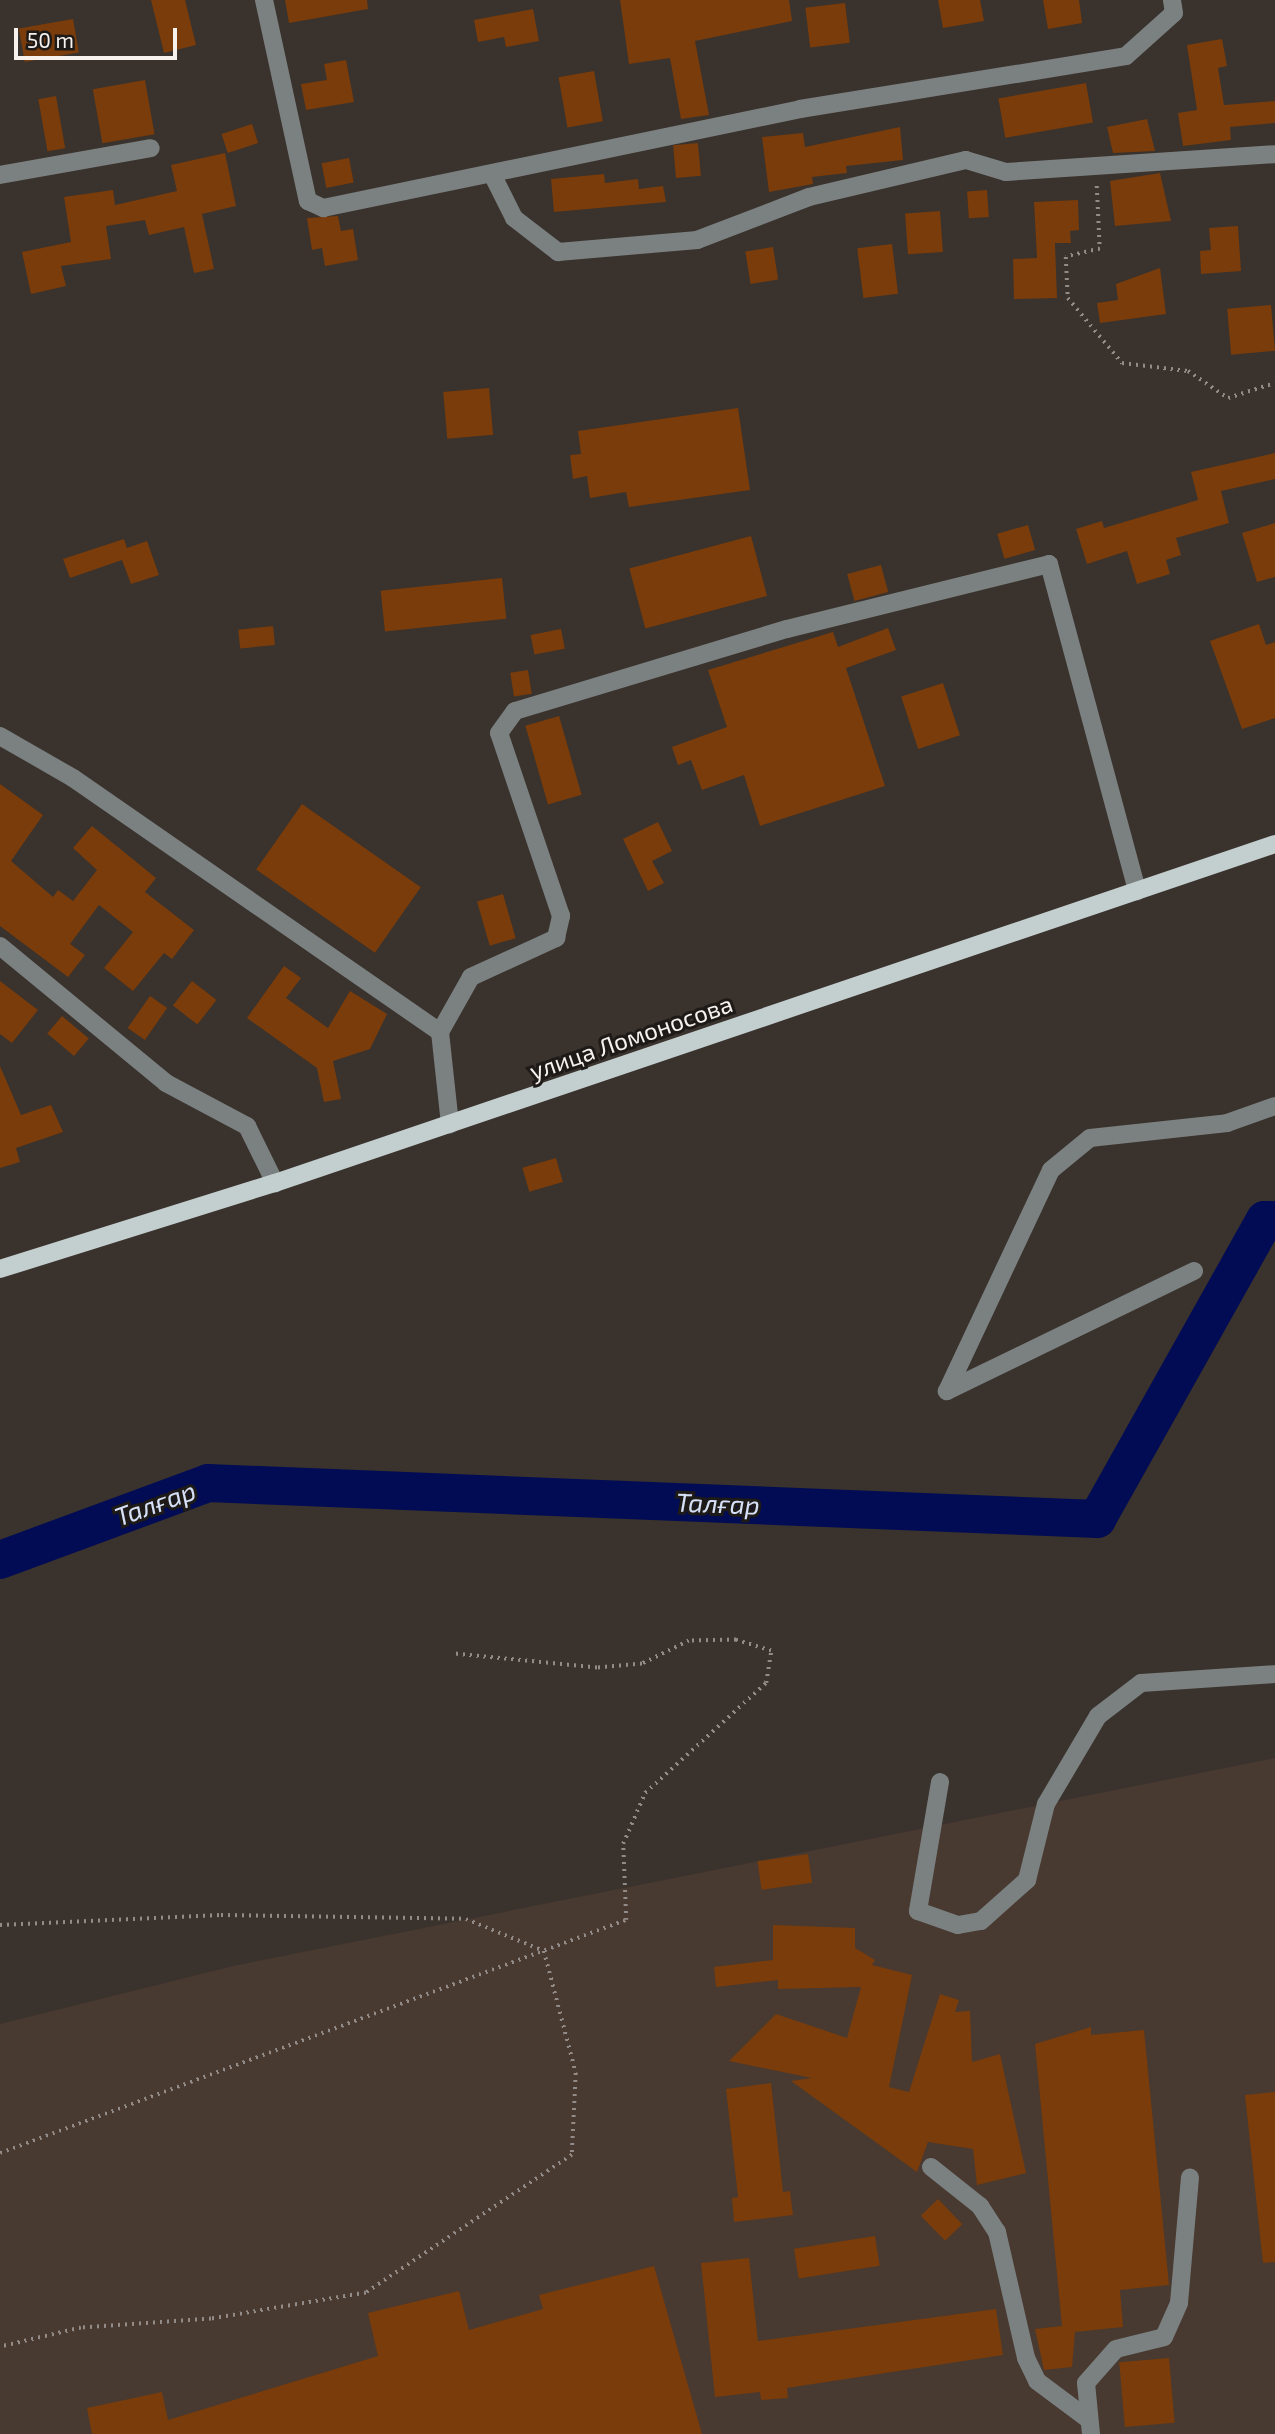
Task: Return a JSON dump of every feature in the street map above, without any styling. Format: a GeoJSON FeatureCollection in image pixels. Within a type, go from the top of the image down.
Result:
{"type":"FeatureCollection","features":[{"type":"Feature","properties":{"kind":"main road","name":"улица Ломоносова"},"geometry":{"type":"LineString","coordinates":[[0,1269],[275,1183],[1275,844]]}},
{"type":"Feature","properties":{"kind":"street"},"geometry":{"type":"LineString","coordinates":[[264,0],[308,201],[323,208],[800,109],[1125,55],[1174,13],[1172,0]]}},
{"type":"Feature","properties":{"kind":"street"},"geometry":{"type":"LineString","coordinates":[[0,175],[151,148]]}},
{"type":"Feature","properties":{"kind":"street"},"geometry":{"type":"LineString","coordinates":[[492,174],[514,218],[558,251],[697,240],[809,197],[966,160],[1006,172],[1096,163],[1275,154]]}},
{"type":"Feature","properties":{"kind":"street"},"geometry":{"type":"LineString","coordinates":[[450,1124],[440,1032],[471,976],[556,938],[561,916],[499,733],[515,711],[787,629],[1049,564],[1137,891]]}},
{"type":"Feature","properties":{"kind":"street"},"geometry":{"type":"LineString","coordinates":[[0,736],[73,778],[440,1032]]}},
{"type":"Feature","properties":{"kind":"street"},"geometry":{"type":"LineString","coordinates":[[0,946],[166,1083],[247,1126],[275,1183]]}},
{"type":"Feature","properties":{"kind":"street"},"geometry":{"type":"LineString","coordinates":[[1194,1271],[947,1391],[1051,1170],[1090,1138],[1227,1123],[1275,1106]]}},
{"type":"Feature","properties":{"kind":"street"},"geometry":{"type":"LineString","coordinates":[[940,1782],[918,1911],[958,1925],[981,1921],[1027,1880],[1046,1804],[1098,1716],[1141,1683],[1275,1674]]}},
{"type":"Feature","properties":{"kind":"street"},"geometry":{"type":"LineString","coordinates":[[931,2166],[981,2206],[997,2232],[1026,2358],[1037,2381],[1090,2427]]}},
{"type":"Feature","properties":{"kind":"street"},"geometry":{"type":"LineString","coordinates":[[1090,2427],[1086,2384],[1116,2349],[1164,2337],[1179,2303],[1190,2177]]}},
{"type":"Feature","properties":{"kind":"path"},"geometry":{"type":"LineString","coordinates":[[1096,163],[1100,248],[1066,257],[1068,299],[1122,363],[1188,371],[1228,398],[1275,383]]}},
{"type":"Feature","properties":{"kind":"path"},"geometry":{"type":"LineString","coordinates":[[0,2153],[626,1920],[623,1844],[645,1793],[766,1684],[771,1651],[736,1640],[690,1642],[642,1664],[597,1668],[455,1654]]}},
{"type":"Feature","properties":{"kind":"path"},"geometry":{"type":"LineString","coordinates":[[0,1925],[234,1915],[466,1919],[544,1951]]}},
{"type":"Feature","properties":{"kind":"path"},"geometry":{"type":"LineString","coordinates":[[0,2347],[81,2328],[211,2319],[366,2293],[572,2155],[576,2073],[544,1951]]}},
{"type":"Feature","properties":{"kind":"shaded area"},"geometry":{"type":"Polygon","coordinates":[[[1275,1758],[1275,2434],[0,2434],[0,2024],[233,1966],[1275,1758]]]}},
{"type":"Feature","properties":{"kind":"building"},"geometry":{"type":"Polygon","coordinates":[[[151,0],[185,0],[196,45],[164,53],[151,0]]]}},
{"type":"Feature","properties":{"kind":"building"},"geometry":{"type":"Polygon","coordinates":[[[285,0],[367,0],[368,9],[289,23],[285,0]]]}},
{"type":"Feature","properties":{"kind":"building"},"geometry":{"type":"Polygon","coordinates":[[[620,0],[789,0],[792,21],[695,41],[709,115],[681,119],[670,58],[629,64],[620,0]]]}},
{"type":"Feature","properties":{"kind":"building"},"geometry":{"type":"Polygon","coordinates":[[[938,0],[980,0],[984,21],[943,28],[938,0]]]}},
{"type":"Feature","properties":{"kind":"building"},"geometry":{"type":"Polygon","coordinates":[[[1043,0],[1079,0],[1082,23],[1048,29],[1043,0]]]}},
{"type":"Feature","properties":{"kind":"building"},"geometry":{"type":"Polygon","coordinates":[[[845,3],[850,43],[810,48],[805,8],[845,3]]]}},
{"type":"Feature","properties":{"kind":"building"},"geometry":{"type":"Polygon","coordinates":[[[533,9],[539,41],[506,47],[504,37],[478,42],[474,20],[533,9]]]}},
{"type":"Feature","properties":{"kind":"building"},"geometry":{"type":"Polygon","coordinates":[[[73,19],[79,52],[25,62],[19,29],[73,19]]]}},
{"type":"Feature","properties":{"kind":"building"},"geometry":{"type":"Polygon","coordinates":[[[1222,39],[1227,66],[1218,68],[1224,105],[1275,101],[1275,123],[1230,127],[1231,140],[1183,146],[1178,113],[1197,110],[1187,45],[1222,39]]]}},
{"type":"Feature","properties":{"kind":"building"},"geometry":{"type":"Polygon","coordinates":[[[346,60],[354,102],[306,110],[301,84],[327,80],[324,64],[346,60]]]}},
{"type":"Feature","properties":{"kind":"building"},"geometry":{"type":"Polygon","coordinates":[[[594,71],[603,121],[567,127],[559,77],[594,71]]]}},
{"type":"Feature","properties":{"kind":"building"},"geometry":{"type":"Polygon","coordinates":[[[145,80],[155,134],[102,143],[93,89],[145,80]]]}},
{"type":"Feature","properties":{"kind":"building"},"geometry":{"type":"Polygon","coordinates":[[[1086,83],[1093,122],[1005,138],[998,98],[1086,83]]]}},
{"type":"Feature","properties":{"kind":"building"},"geometry":{"type":"Polygon","coordinates":[[[56,96],[65,148],[47,151],[38,99],[56,96]]]}},
{"type":"Feature","properties":{"kind":"building"},"geometry":{"type":"Polygon","coordinates":[[[1147,119],[1155,151],[1113,153],[1107,127],[1147,119]]]}},
{"type":"Feature","properties":{"kind":"building"},"geometry":{"type":"Polygon","coordinates":[[[252,124],[258,143],[228,153],[222,134],[252,124]]]}},
{"type":"Feature","properties":{"kind":"building"},"geometry":{"type":"Polygon","coordinates":[[[900,127],[903,160],[846,166],[847,173],[812,177],[813,184],[769,192],[762,137],[803,133],[805,147],[900,127]]]}},
{"type":"Feature","properties":{"kind":"building"},"geometry":{"type":"Polygon","coordinates":[[[698,143],[701,176],[676,178],[673,145],[698,143]]]}},
{"type":"Feature","properties":{"kind":"building"},"geometry":{"type":"Polygon","coordinates":[[[225,153],[236,206],[202,214],[214,269],[194,273],[184,227],[149,235],[145,220],[106,226],[111,259],[61,266],[66,286],[31,294],[22,252],[71,242],[64,197],[113,190],[115,205],[177,191],[171,165],[225,153]]]}},
{"type":"Feature","properties":{"kind":"building"},"geometry":{"type":"Polygon","coordinates":[[[349,158],[354,183],[326,188],[322,163],[349,158]]]}},
{"type":"Feature","properties":{"kind":"building"},"geometry":{"type":"Polygon","coordinates":[[[1160,173],[1171,221],[1115,226],[1110,181],[1160,173]]]}},
{"type":"Feature","properties":{"kind":"building"},"geometry":{"type":"Polygon","coordinates":[[[604,174],[605,183],[638,179],[639,189],[663,186],[666,202],[554,212],[551,179],[604,174]]]}},
{"type":"Feature","properties":{"kind":"building"},"geometry":{"type":"Polygon","coordinates":[[[987,190],[989,217],[969,218],[967,191],[987,190]]]}},
{"type":"Feature","properties":{"kind":"building"},"geometry":{"type":"Polygon","coordinates":[[[1078,200],[1079,230],[1070,231],[1071,243],[1055,243],[1057,298],[1014,299],[1013,259],[1037,258],[1034,202],[1078,200]]]}},
{"type":"Feature","properties":{"kind":"building"},"geometry":{"type":"Polygon","coordinates":[[[940,211],[943,252],[908,254],[905,213],[940,211]]]}},
{"type":"Feature","properties":{"kind":"building"},"geometry":{"type":"Polygon","coordinates":[[[338,216],[341,231],[353,229],[358,260],[325,266],[322,248],[312,250],[307,218],[338,216]]]}},
{"type":"Feature","properties":{"kind":"building"},"geometry":{"type":"Polygon","coordinates":[[[1238,226],[1241,271],[1201,274],[1200,251],[1211,250],[1209,228],[1238,226]]]}},
{"type":"Feature","properties":{"kind":"building"},"geometry":{"type":"Polygon","coordinates":[[[892,244],[898,294],[863,298],[857,248],[892,244]]]}},
{"type":"Feature","properties":{"kind":"building"},"geometry":{"type":"Polygon","coordinates":[[[773,247],[778,280],[751,284],[745,251],[773,247]]]}},
{"type":"Feature","properties":{"kind":"building"},"geometry":{"type":"Polygon","coordinates":[[[1160,268],[1166,314],[1100,323],[1097,303],[1118,300],[1116,284],[1160,268]]]}},
{"type":"Feature","properties":{"kind":"building"},"geometry":{"type":"Polygon","coordinates":[[[1271,305],[1275,351],[1231,355],[1227,309],[1271,305]]]}},
{"type":"Feature","properties":{"kind":"building"},"geometry":{"type":"Polygon","coordinates":[[[489,388],[493,435],[447,439],[443,392],[489,388]]]}},
{"type":"Feature","properties":{"kind":"building"},"geometry":{"type":"Polygon","coordinates":[[[738,408],[750,490],[629,507],[626,492],[590,498],[587,476],[573,479],[570,455],[581,454],[578,431],[738,408]]]}},
{"type":"Feature","properties":{"kind":"building"},"geometry":{"type":"Polygon","coordinates":[[[1275,453],[1275,479],[1221,491],[1229,523],[1176,538],[1181,555],[1166,560],[1170,574],[1137,584],[1127,551],[1087,564],[1076,529],[1102,521],[1104,528],[1198,500],[1191,472],[1275,453]]]}},
{"type":"Feature","properties":{"kind":"building"},"geometry":{"type":"Polygon","coordinates":[[[1275,523],[1275,577],[1257,582],[1242,533],[1275,523]]]}},
{"type":"Feature","properties":{"kind":"building"},"geometry":{"type":"Polygon","coordinates":[[[1028,525],[1035,550],[1004,559],[997,534],[1028,525]]]}},
{"type":"Feature","properties":{"kind":"building"},"geometry":{"type":"Polygon","coordinates":[[[751,536],[767,596],[645,628],[629,569],[751,536]]]}},
{"type":"Feature","properties":{"kind":"building"},"geometry":{"type":"Polygon","coordinates":[[[124,539],[127,548],[147,541],[159,575],[131,584],[122,560],[70,578],[63,559],[124,539]]]}},
{"type":"Feature","properties":{"kind":"building"},"geometry":{"type":"Polygon","coordinates":[[[881,565],[888,592],[854,601],[847,574],[881,565]]]}},
{"type":"Feature","properties":{"kind":"building"},"geometry":{"type":"Polygon","coordinates":[[[502,578],[506,619],[385,632],[381,591],[502,578]]]}},
{"type":"Feature","properties":{"kind":"building"},"geometry":{"type":"Polygon","coordinates":[[[1259,624],[1266,645],[1275,642],[1275,718],[1242,729],[1210,641],[1259,624]]]}},
{"type":"Feature","properties":{"kind":"building"},"geometry":{"type":"Polygon","coordinates":[[[273,626],[275,645],[240,649],[238,630],[273,626]]]}},
{"type":"Feature","properties":{"kind":"building"},"geometry":{"type":"Polygon","coordinates":[[[888,628],[896,650],[846,668],[885,786],[760,826],[744,775],[702,790],[691,760],[678,765],[672,747],[727,727],[708,670],[833,632],[838,647],[888,628]]]}},
{"type":"Feature","properties":{"kind":"building"},"geometry":{"type":"Polygon","coordinates":[[[561,629],[565,649],[534,655],[531,635],[561,629]]]}},
{"type":"Feature","properties":{"kind":"building"},"geometry":{"type":"Polygon","coordinates":[[[528,670],[532,694],[514,697],[510,673],[528,670]]]}},
{"type":"Feature","properties":{"kind":"building"},"geometry":{"type":"Polygon","coordinates":[[[943,683],[960,735],[918,749],[901,697],[943,683]]]}},
{"type":"Feature","properties":{"kind":"building"},"geometry":{"type":"Polygon","coordinates":[[[559,716],[582,795],[548,804],[525,726],[559,716]]]}},
{"type":"Feature","properties":{"kind":"building"},"geometry":{"type":"Polygon","coordinates":[[[0,784],[43,815],[11,861],[53,897],[58,890],[73,901],[97,870],[73,848],[92,826],[156,878],[145,892],[194,930],[172,959],[164,953],[133,991],[104,968],[133,932],[99,905],[70,944],[85,955],[68,977],[0,926],[0,784]]]}},
{"type":"Feature","properties":{"kind":"building"},"geometry":{"type":"Polygon","coordinates":[[[302,804],[421,887],[375,953],[256,870],[302,804]]]}},
{"type":"Feature","properties":{"kind":"building"},"geometry":{"type":"Polygon","coordinates":[[[658,822],[672,851],[652,861],[664,883],[648,891],[623,839],[658,822]]]}},
{"type":"Feature","properties":{"kind":"building"},"geometry":{"type":"Polygon","coordinates":[[[503,894],[516,938],[490,946],[477,901],[503,894]]]}},
{"type":"Feature","properties":{"kind":"building"},"geometry":{"type":"Polygon","coordinates":[[[284,966],[301,978],[286,998],[328,1028],[350,991],[387,1014],[370,1049],[333,1061],[341,1099],[324,1102],[317,1068],[247,1018],[284,966]]]}},
{"type":"Feature","properties":{"kind":"building"},"geometry":{"type":"Polygon","coordinates":[[[0,981],[38,1010],[12,1043],[0,1034],[0,981]]]}},
{"type":"Feature","properties":{"kind":"building"},"geometry":{"type":"Polygon","coordinates":[[[192,981],[216,1000],[197,1025],[173,1005],[192,981]]]}},
{"type":"Feature","properties":{"kind":"building"},"geometry":{"type":"Polygon","coordinates":[[[150,996],[167,1008],[145,1040],[128,1028],[150,996]]]}},
{"type":"Feature","properties":{"kind":"building"},"geometry":{"type":"Polygon","coordinates":[[[62,1016],[89,1038],[74,1056],[47,1034],[62,1016]]]}},
{"type":"Feature","properties":{"kind":"building"},"geometry":{"type":"Polygon","coordinates":[[[0,1066],[21,1115],[51,1105],[63,1132],[16,1148],[20,1162],[0,1168],[0,1066]]]}},
{"type":"Feature","properties":{"kind":"building"},"geometry":{"type":"Polygon","coordinates":[[[556,1158],[563,1182],[529,1192],[522,1168],[556,1158]]]}},
{"type":"Feature","properties":{"kind":"building"},"geometry":{"type":"Polygon","coordinates":[[[808,1854],[812,1883],[762,1890],[757,1861],[808,1854]]]}},
{"type":"Feature","properties":{"kind":"building"},"geometry":{"type":"Polygon","coordinates":[[[773,1925],[855,1928],[855,1948],[875,1960],[872,1965],[912,1975],[889,2087],[909,2092],[940,1994],[959,2000],[955,2012],[970,2011],[972,2062],[1000,2054],[1026,2173],[977,2185],[973,2149],[928,2142],[917,2172],[791,2081],[812,2078],[729,2061],[776,2014],[847,2038],[861,1987],[778,1989],[778,1980],[716,1987],[714,1967],[773,1960],[773,1925]]]}},
{"type":"Feature","properties":{"kind":"building"},"geometry":{"type":"Polygon","coordinates":[[[1091,2027],[1091,2035],[1144,2030],[1169,2285],[1120,2290],[1123,2327],[1075,2332],[1072,2367],[1044,2370],[1035,2329],[1062,2326],[1035,2044],[1091,2027]]]}},
{"type":"Feature","properties":{"kind":"building"},"geometry":{"type":"Polygon","coordinates":[[[771,2083],[783,2192],[790,2191],[793,2215],[734,2222],[732,2198],[738,2197],[726,2089],[771,2083]]]}},
{"type":"Feature","properties":{"kind":"building"},"geometry":{"type":"Polygon","coordinates":[[[1275,2092],[1275,2262],[1263,2263],[1245,2095],[1275,2092]]]}},
{"type":"Feature","properties":{"kind":"building"},"geometry":{"type":"Polygon","coordinates":[[[938,2199],[962,2224],[945,2241],[921,2216],[938,2199]]]}},
{"type":"Feature","properties":{"kind":"building"},"geometry":{"type":"Polygon","coordinates":[[[875,2236],[880,2266],[799,2278],[794,2249],[875,2236]]]}},
{"type":"Feature","properties":{"kind":"building"},"geometry":{"type":"Polygon","coordinates":[[[749,2258],[758,2341],[996,2309],[1003,2355],[787,2388],[788,2398],[761,2400],[760,2392],[715,2397],[701,2263],[749,2258]]]}},
{"type":"Feature","properties":{"kind":"building"},"geometry":{"type":"Polygon","coordinates":[[[654,2266],[702,2434],[92,2434],[87,2408],[162,2392],[168,2420],[378,2356],[368,2313],[459,2291],[469,2330],[543,2309],[539,2295],[654,2266]]]}},
{"type":"Feature","properties":{"kind":"building"},"geometry":{"type":"Polygon","coordinates":[[[1169,2358],[1175,2423],[1125,2427],[1119,2362],[1169,2358]]]}},
{"type":"Feature","properties":{"kind":"waterway","name":"Талғар"},"geometry":{"type":"LineString","coordinates":[[0,1560],[208,1483],[1097,1519],[1265,1220],[1275,1220]]}}]}
